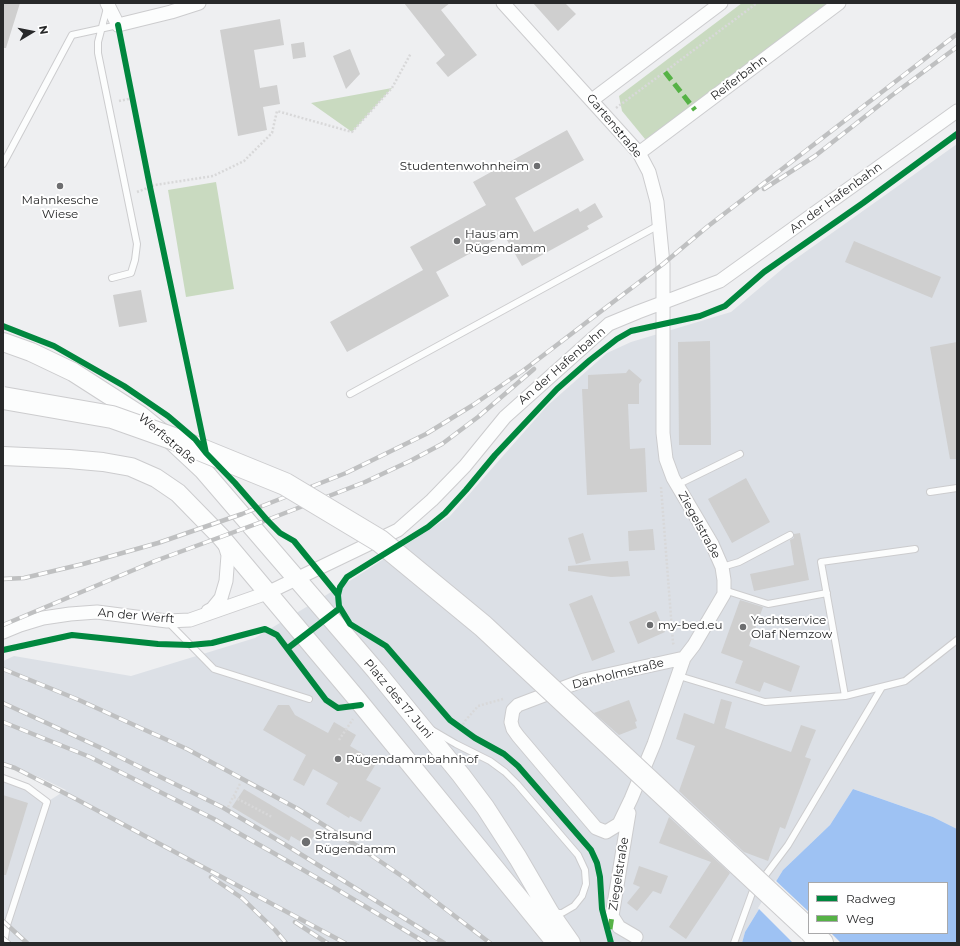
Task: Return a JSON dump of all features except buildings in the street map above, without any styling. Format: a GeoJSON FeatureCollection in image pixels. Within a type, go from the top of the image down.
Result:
{"type":"FeatureCollection","features":[{"type":"Feature","properties":{"kind":"highway"},"geometry":{"type":"LineString","coordinates":[[3,398],[112,417],[177,440],[285,484],[380,541],[484,626],[808,929]]}},
{"type":"Feature","properties":{"kind":"highway"},"geometry":{"type":"LineString","coordinates":[[813,934],[822,943]]}},
{"type":"Feature","properties":{"kind":"main road","name":"Werftstraße"},"geometry":{"type":"LineString","coordinates":[[3,342],[31,352],[73,372],[140,415],[172,441],[203,470],[298,579]]}},
{"type":"Feature","properties":{"kind":"main road"},"geometry":{"type":"LineString","coordinates":[[3,456],[69,459],[103,462],[131,467],[156,478],[178,493],[210,525],[357,699],[556,943]]}},
{"type":"Feature","properties":{"kind":"main road","name":"Platz des 17. Juni"},"geometry":{"type":"LineString","coordinates":[[298,579],[461,775],[485,807],[518,858],[550,913],[571,943]]}},
{"type":"Feature","properties":{"kind":"street"},"geometry":{"type":"LineString","coordinates":[[107,4],[118,25],[200,3]]}},
{"type":"Feature","properties":{"kind":"street","name":"Gartenstraße"},"geometry":{"type":"LineString","coordinates":[[503,3],[639,153],[649,172],[658,202],[663,264],[663,303]]}},
{"type":"Feature","properties":{"kind":"street"},"geometry":{"type":"LineString","coordinates":[[592,100],[721,3]]}},
{"type":"Feature","properties":{"kind":"street","name":"Reiferbahn"},"geometry":{"type":"LineString","coordinates":[[639,153],[839,3]]}},
{"type":"Feature","properties":{"kind":"street","name":"An der Hafenbahn"},"geometry":{"type":"LineString","coordinates":[[267,593],[398,530],[432,500],[465,466],[504,417],[609,324],[720,281],[957,111]]}},
{"type":"Feature","properties":{"kind":"street","name":"Ziegelstraße"},"geometry":{"type":"LineString","coordinates":[[518,736],[596,828],[606,832],[619,824],[631,800],[654,744],[684,658],[694,645],[724,594],[722,567],[712,544],[673,478],[666,459],[663,433],[663,303]]}},
{"type":"Feature","properties":{"kind":"street"},"geometry":{"type":"LineString","coordinates":[[190,620],[212,609],[221,598],[228,568],[228,555],[224,542]]}},
{"type":"Feature","properties":{"kind":"street","name":"An der Werft"},"geometry":{"type":"LineString","coordinates":[[3,632],[43,618],[97,612],[167,621],[190,620],[267,593]]}},
{"type":"Feature","properties":{"kind":"street","name":"Dänholmstraße"},"geometry":{"type":"LineString","coordinates":[[518,736],[513,729],[511,722],[512,710],[518,705],[584,680],[684,658]]}},
{"type":"Feature","properties":{"kind":"street","name":"Ziegelstraße"},"geometry":{"type":"LineString","coordinates":[[631,800],[612,916],[619,928],[636,937]]}},
{"type":"Feature","properties":{"kind":"lane"},"geometry":{"type":"LineString","coordinates":[[107,4],[98,42],[98,53],[137,244],[135,260],[131,273],[112,278]]}},
{"type":"Feature","properties":{"kind":"lane"},"geometry":{"type":"LineString","coordinates":[[3,164],[72,35],[118,25]]}},
{"type":"Feature","properties":{"kind":"lane"},"geometry":{"type":"LineString","coordinates":[[350,394],[659,225]]}},
{"type":"Feature","properties":{"kind":"lane"},"geometry":{"type":"LineString","coordinates":[[677,485],[740,454]]}},
{"type":"Feature","properties":{"kind":"lane"},"geometry":{"type":"LineString","coordinates":[[930,492],[957,488]]}},
{"type":"Feature","properties":{"kind":"lane"},"geometry":{"type":"LineString","coordinates":[[722,567],[739,562],[790,535]]}},
{"type":"Feature","properties":{"kind":"lane"},"geometry":{"type":"LineString","coordinates":[[845,696],[821,562],[915,549]]}},
{"type":"Feature","properties":{"kind":"lane"},"geometry":{"type":"LineString","coordinates":[[724,590],[768,604],[827,593]]}},
{"type":"Feature","properties":{"kind":"lane"},"geometry":{"type":"LineString","coordinates":[[167,621],[214,669],[309,699]]}},
{"type":"Feature","properties":{"kind":"lane"},"geometry":{"type":"LineString","coordinates":[[678,676],[765,702],[845,696],[905,681],[957,640]]}},
{"type":"Feature","properties":{"kind":"lane"},"geometry":{"type":"LineString","coordinates":[[734,943],[752,893],[788,844],[882,687]]}},
{"type":"Feature","properties":{"kind":"lane"},"geometry":{"type":"LineString","coordinates":[[407,709],[433,730],[456,744],[490,761],[505,772],[578,855],[585,870],[586,884],[582,896],[574,906],[562,913],[550,913],[538,910],[517,895]]}},
{"type":"Feature","properties":{"kind":"lane"},"geometry":{"type":"LineString","coordinates":[[3,778],[27,787],[47,802],[7,925],[4,943]]}},
{"type":"Feature","properties":{"kind":"path"},"geometry":{"type":"LineString","coordinates":[[606,116],[757,3]]}},
{"type":"Feature","properties":{"kind":"path"},"geometry":{"type":"LineString","coordinates":[[128,196],[156,185],[213,176],[244,161],[272,133],[277,111],[352,132],[392,88],[411,53]]}},
{"type":"Feature","properties":{"kind":"path"},"geometry":{"type":"LineString","coordinates":[[109,103],[133,98]]}},
{"type":"Feature","properties":{"kind":"path"},"geometry":{"type":"LineString","coordinates":[[339,740],[344,732]]}},
{"type":"Feature","properties":{"kind":"path"},"geometry":{"type":"LineString","coordinates":[[228,807],[241,782]]}},
{"type":"Feature","properties":{"kind":"path"},"geometry":{"type":"LineString","coordinates":[[234,797],[272,817]]}},
{"type":"Feature","properties":{"kind":"shaded area"},"geometry":{"type":"Polygon","coordinates":[[[957,144],[957,829],[933,817],[853,789],[830,825],[783,870],[745,932],[742,943],[3,943],[3,778],[27,787],[47,802],[66,790],[39,777],[3,764],[3,661],[14,656],[131,676],[255,638],[356,577],[450,516],[547,406],[607,353],[631,342],[731,312],[787,265],[957,144]]]}},
{"type":"Feature","properties":{"kind":"green space"},"geometry":{"type":"Polygon","coordinates":[[[742,3],[833,3],[653,138],[645,139],[622,111],[619,96],[742,3]]]}},
{"type":"Feature","properties":{"kind":"green space"},"geometry":{"type":"Polygon","coordinates":[[[392,88],[352,132],[311,103],[392,88]]]}},
{"type":"Feature","properties":{"kind":"green space"},"geometry":{"type":"Polygon","coordinates":[[[216,182],[234,289],[186,297],[168,190],[216,182]]]}},
{"type":"Feature","properties":{"kind":"water"},"geometry":{"type":"Polygon","coordinates":[[[853,789],[933,817],[957,829],[957,943],[742,943],[745,932],[783,870],[830,825],[853,789]]]}},
{"type":"Feature","properties":{"kind":"pier"},"geometry":{"type":"Polygon","coordinates":[[[775,880],[808,911],[808,934],[832,934],[841,943],[793,943],[758,908],[775,880]]]}},
{"type":"Feature","properties":{"kind":"railway"},"geometry":{"type":"LineString","coordinates":[[3,579],[24,578],[83,564],[158,543],[242,514],[346,473],[426,434],[473,405],[524,370],[663,264],[707,227],[957,34]]}},
{"type":"Feature","properties":{"kind":"railway"},"geometry":{"type":"LineString","coordinates":[[764,189],[815,156],[891,96],[957,47]]}},
{"type":"Feature","properties":{"kind":"railway"},"geometry":{"type":"LineString","coordinates":[[3,625],[155,561],[365,482],[410,461],[442,444],[478,417],[534,369]]}},
{"type":"Feature","properties":{"kind":"railway"},"geometry":{"type":"LineString","coordinates":[[3,669],[79,700],[187,749],[298,809],[362,849],[409,881],[490,943]]}},
{"type":"Feature","properties":{"kind":"railway"},"geometry":{"type":"LineString","coordinates":[[3,703],[99,747],[222,807],[444,943]]}},
{"type":"Feature","properties":{"kind":"railway"},"geometry":{"type":"LineString","coordinates":[[3,722],[90,757],[214,819],[333,887],[426,943]]}},
{"type":"Feature","properties":{"kind":"railway"},"geometry":{"type":"LineString","coordinates":[[3,764],[15,768],[74,798],[345,943]]}},
{"type":"Feature","properties":{"kind":"railway"},"geometry":{"type":"LineString","coordinates":[[211,877],[242,898],[275,930],[286,943]]}},
{"type":"Feature","properties":{"kind":"railway"},"geometry":{"type":"LineString","coordinates":[[3,921],[27,943]]}},
{"type":"Feature","properties":{"kind":"railway"},"geometry":{"type":"LineString","coordinates":[[295,922],[327,943]]}},
{"type":"Feature","properties":{"kind":"railway"},"geometry":{"type":"LineString","coordinates":[[3,938],[9,943]]}},
{"type":"Feature","properties":{"kind":"marked path"},"geometry":{"type":"LineString","coordinates":[[665,72],[695,110]]}},
{"type":"Feature","properties":{"kind":"marked path"},"geometry":{"type":"LineString","coordinates":[[610,929],[612,916]]}},
{"type":"Feature","properties":{"kind":"cycle path"},"geometry":{"type":"LineString","coordinates":[[118,25],[150,187],[206,453]]}},
{"type":"Feature","properties":{"kind":"cycle path"},"geometry":{"type":"LineString","coordinates":[[611,943],[602,909],[600,877],[597,863],[591,850],[518,766],[504,754],[475,738],[450,720],[386,646],[350,624],[339,606],[338,595],[340,587],[347,577],[428,527],[445,513],[495,455],[557,389],[617,339],[631,331],[700,316],[725,306],[764,272],[863,203],[957,134]]}},
{"type":"Feature","properties":{"kind":"cycle path"},"geometry":{"type":"LineString","coordinates":[[3,326],[54,346],[124,386],[168,416],[195,439],[206,453],[280,533],[294,541],[338,595]]}},
{"type":"Feature","properties":{"kind":"cycle path"},"geometry":{"type":"LineString","coordinates":[[288,648],[340,608]]}},
{"type":"Feature","properties":{"kind":"cycle path"},"geometry":{"type":"LineString","coordinates":[[3,650],[72,635],[158,644],[190,645],[212,643],[265,629],[277,635],[326,700],[338,708],[361,705]]}},
{"type":"Feature","properties":{"kind":"place","name":"Studentenwohnheim"},"geometry":{"type":"Point","coordinates":[537,166]}},
{"type":"Feature","properties":{"kind":"place","name":"Mahnkesche Wiese"},"geometry":{"type":"Point","coordinates":[60,186]}},
{"type":"Feature","properties":{"kind":"place","name":"Haus am Rügendamm"},"geometry":{"type":"Point","coordinates":[457,241]}},
{"type":"Feature","properties":{"kind":"place","name":"my-bed.eu"},"geometry":{"type":"Point","coordinates":[650,625]}},
{"type":"Feature","properties":{"kind":"place","name":"Yachtservice Olaf Nemzow"},"geometry":{"type":"Point","coordinates":[743,627]}},
{"type":"Feature","properties":{"kind":"place","name":"Rügendammbahnhof"},"geometry":{"type":"Point","coordinates":[338,759]}},
{"type":"Feature","properties":{"kind":"place","name":"Stralsund Rügendamm"},"geometry":{"type":"Point","coordinates":[306,842]}}]}
